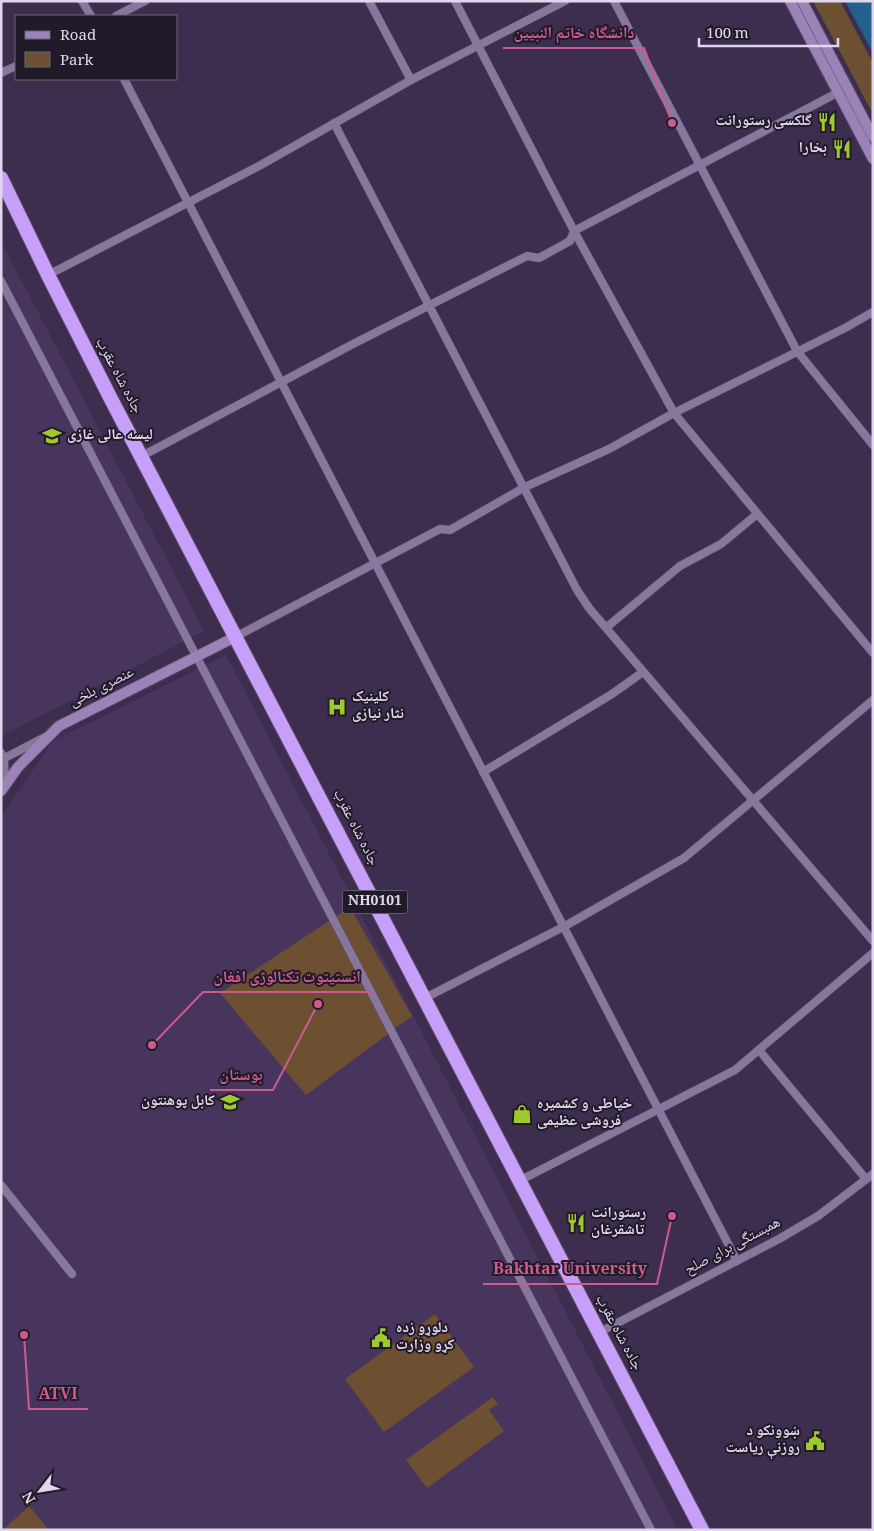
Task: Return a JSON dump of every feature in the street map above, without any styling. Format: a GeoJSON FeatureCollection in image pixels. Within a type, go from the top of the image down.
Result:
{"type":"FeatureCollection","features":[{"type":"Feature","properties":{"kind":"highway","name":"NH0101"},"geometry":{"type":"LineString","coordinates":[[1,178],[5,196],[48,275]]}},
{"type":"Feature","properties":{"kind":"highway","name":"جاده شاه عقرب"},"geometry":{"type":"LineString","coordinates":[[48,275],[702,1530]]}},
{"type":"Feature","properties":{"kind":"main road"},"geometry":{"type":"LineString","coordinates":[[790,1],[837,93],[868,136]]}},
{"type":"Feature","properties":{"kind":"main road"},"geometry":{"type":"LineString","coordinates":[[802,1],[868,136],[873,159]]}},
{"type":"Feature","properties":{"kind":"main road","name":"عنصری بلخی"},"geometry":{"type":"LineString","coordinates":[[3,788],[18,767],[58,726],[237,636]]}},
{"type":"Feature","properties":{"kind":"street"},"geometry":{"type":"LineString","coordinates":[[82,1],[90,15]]}},
{"type":"Feature","properties":{"kind":"street"},"geometry":{"type":"LineString","coordinates":[[118,15],[145,1]]}},
{"type":"Feature","properties":{"kind":"street"},"geometry":{"type":"LineString","coordinates":[[369,1],[411,80]]}},
{"type":"Feature","properties":{"kind":"street"},"geometry":{"type":"LineString","coordinates":[[455,1],[574,231],[674,413],[756,515],[873,653]]}},
{"type":"Feature","properties":{"kind":"street"},"geometry":{"type":"LineString","coordinates":[[48,275],[189,203],[411,80],[565,1]]}},
{"type":"Feature","properties":{"kind":"street"},"geometry":{"type":"LineString","coordinates":[[614,1],[797,351],[873,445]]}},
{"type":"Feature","properties":{"kind":"street"},"geometry":{"type":"LineString","coordinates":[[1,73],[15,66]]}},
{"type":"Feature","properties":{"kind":"street"},"geometry":{"type":"LineString","coordinates":[[125,80],[374,565],[565,926],[737,1261]]}},
{"type":"Feature","properties":{"kind":"street"},"geometry":{"type":"LineString","coordinates":[[142,456],[353,344],[527,256],[539,258],[570,241],[574,231],[837,93]]}},
{"type":"Feature","properties":{"kind":"street"},"geometry":{"type":"LineString","coordinates":[[334,123],[431,306],[577,590],[752,802],[873,941]]}},
{"type":"Feature","properties":{"kind":"street"},"geometry":{"type":"LineString","coordinates":[[1,281],[651,1530]]}},
{"type":"Feature","properties":{"kind":"street"},"geometry":{"type":"LineString","coordinates":[[237,636],[440,530],[450,530],[525,487],[609,449],[674,413],[873,312]]}},
{"type":"Feature","properties":{"kind":"street"},"geometry":{"type":"LineString","coordinates":[[607,627],[680,566],[721,544],[756,515]]}},
{"type":"Feature","properties":{"kind":"street"},"geometry":{"type":"LineString","coordinates":[[483,772],[612,694],[643,672]]}},
{"type":"Feature","properties":{"kind":"street"},"geometry":{"type":"LineString","coordinates":[[425,998],[565,926],[684,858],[873,700]]}},
{"type":"Feature","properties":{"kind":"street"},"geometry":{"type":"LineString","coordinates":[[3,788],[2,757],[49,734]]}},
{"type":"Feature","properties":{"kind":"street"},"geometry":{"type":"LineString","coordinates":[[519,1181],[735,1070],[873,954]]}},
{"type":"Feature","properties":{"kind":"street"},"geometry":{"type":"LineString","coordinates":[[759,1050],[866,1179]]}},
{"type":"Feature","properties":{"kind":"street","name":"همبستگی برای صلح"},"geometry":{"type":"LineString","coordinates":[[600,1332],[737,1261],[818,1216],[873,1174]]}},
{"type":"Feature","properties":{"kind":"street"},"geometry":{"type":"LineString","coordinates":[[1,1185],[72,1274]]}},
{"type":"Feature","properties":{"kind":"shaded area","name":"لیسه عالی غازی"},"geometry":{"type":"Polygon","coordinates":[[[1,241],[204,631],[2,736],[1,734],[1,241]]]}},
{"type":"Feature","properties":{"kind":"shaded area","name":"کابل پوهنتون"},"geometry":{"type":"Polygon","coordinates":[[[226,655],[678,1530],[1,1530],[1,817],[53,741],[226,655]]]}},
{"type":"Feature","properties":{"kind":"green space"},"geometry":{"type":"Polygon","coordinates":[[[813,1],[840,1],[873,63],[873,114],[813,1]]]}},
{"type":"Feature","properties":{"kind":"green space"},"geometry":{"type":"Polygon","coordinates":[[[350,907],[412,1016],[306,1095],[220,993],[350,907]]]}},
{"type":"Feature","properties":{"kind":"green space"},"geometry":{"type":"Polygon","coordinates":[[[435,1314],[474,1367],[384,1432],[345,1379],[435,1314]]]}},
{"type":"Feature","properties":{"kind":"green space"},"geometry":{"type":"Polygon","coordinates":[[[493,1397],[498,1404],[489,1410],[504,1431],[427,1488],[406,1460],[493,1397]]]}},
{"type":"Feature","properties":{"kind":"green space"},"geometry":{"type":"Polygon","coordinates":[[[29,1506],[49,1530],[3,1530],[29,1506]]]}},
{"type":"Feature","properties":{"kind":"water"},"geometry":{"type":"Polygon","coordinates":[[[845,1],[871,1],[873,5],[873,53],[845,1]]]}},
{"type":"Feature","properties":{"kind":"place","name":"گلکسی رستورانت"},"geometry":{"type":"Point","coordinates":[827,122]}},
{"type":"Feature","properties":{"kind":"place","name":"دانشگاه خاتم النبیین"},"geometry":{"type":"Point","coordinates":[672,123]}},
{"type":"Feature","properties":{"kind":"place","name":"بخارا"},"geometry":{"type":"Point","coordinates":[842,149]}},
{"type":"Feature","properties":{"kind":"place","name":"لیسه عالی غازی"},"geometry":{"type":"Point","coordinates":[52,436]}},
{"type":"Feature","properties":{"kind":"place","name":"کلینیک نثار نیازی"},"geometry":{"type":"Point","coordinates":[337,707]}},
{"type":"Feature","properties":{"kind":"place","name":"بوستان"},"geometry":{"type":"Point","coordinates":[318,1004]}},
{"type":"Feature","properties":{"kind":"place","name":"انستیتوت تکنالوژی افغان"},"geometry":{"type":"Point","coordinates":[152,1045]}},
{"type":"Feature","properties":{"kind":"place","name":"کابل پوهنتون"},"geometry":{"type":"Point","coordinates":[230,1102]}},
{"type":"Feature","properties":{"kind":"place","name":"خیاطی و کشمیره فروشی عظیمی"},"geometry":{"type":"Point","coordinates":[522,1114]}},
{"type":"Feature","properties":{"kind":"place","name":"Bakhtar University"},"geometry":{"type":"Point","coordinates":[672,1216]}},
{"type":"Feature","properties":{"kind":"place","name":"رستورانت تاشقرغان"},"geometry":{"type":"Point","coordinates":[576,1223]}},
{"type":"Feature","properties":{"kind":"place","name":"ATVI"},"geometry":{"type":"Point","coordinates":[24,1335]}},
{"type":"Feature","properties":{"kind":"place","name":"دلوړو زده کړو وزارت"},"geometry":{"type":"Point","coordinates":[381,1338]}},
{"type":"Feature","properties":{"kind":"place","name":"ښوونکو د روزنې رياست"},"geometry":{"type":"Point","coordinates":[815,1441]}}]}
